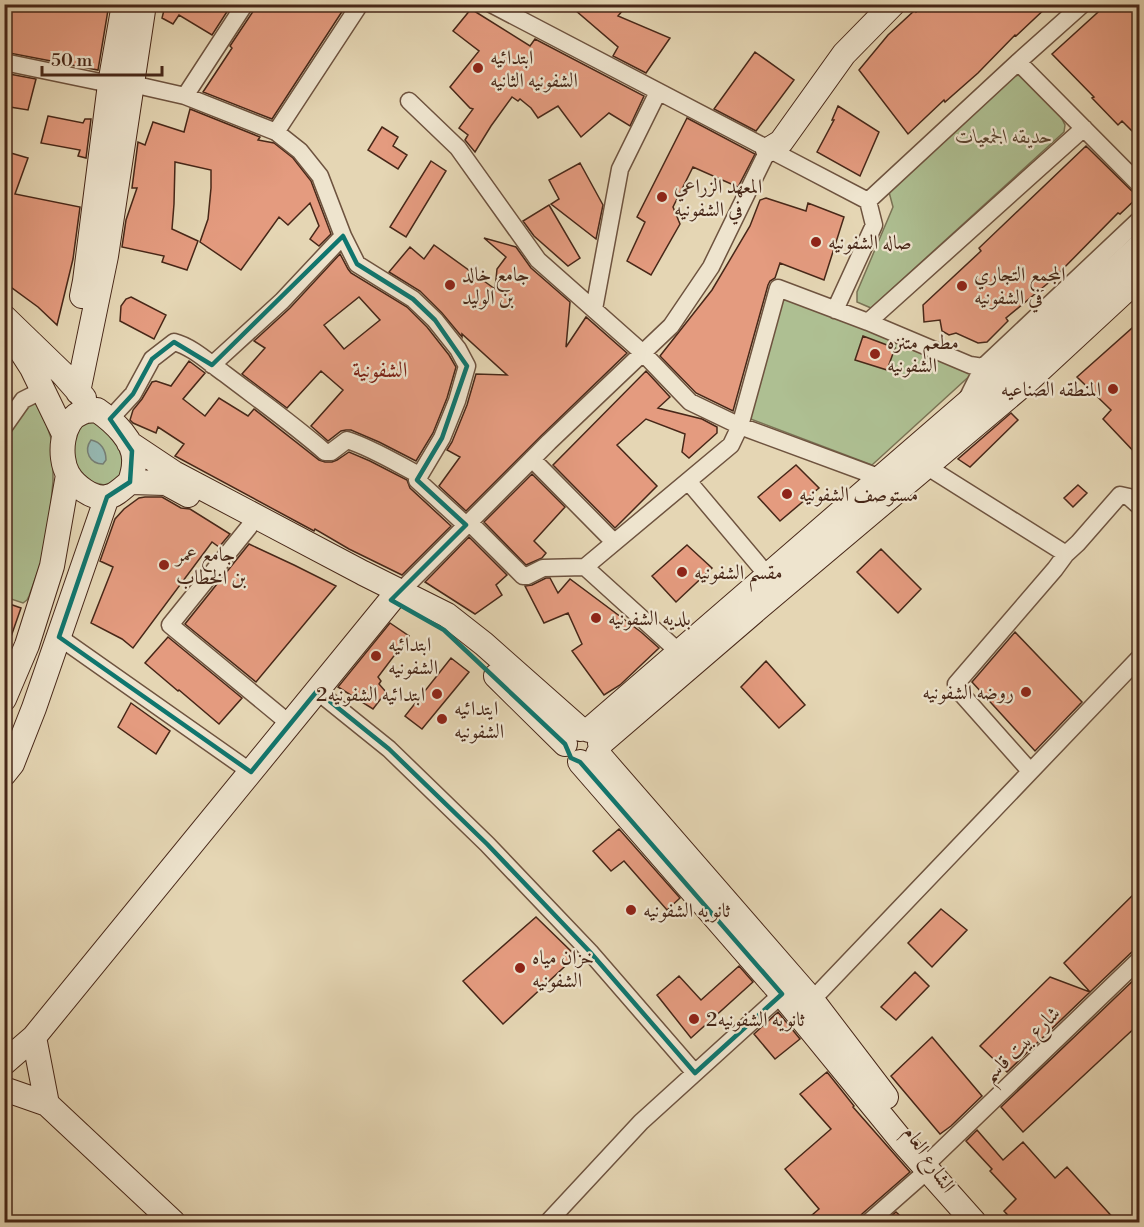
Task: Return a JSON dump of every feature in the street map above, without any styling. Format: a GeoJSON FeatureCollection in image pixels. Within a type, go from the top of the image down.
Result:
{"type":"FeatureCollection","features":[{"type":"Feature","properties":{"kind":"main road"},"geometry":{"type":"LineString","coordinates":[[121,84],[124,4]]}},
{"type":"Feature","properties":{"kind":"main road"},"geometry":{"type":"LineString","coordinates":[[71,384],[85,281],[121,84],[144,4]]}},
{"type":"Feature","properties":{"kind":"main road"},"geometry":{"type":"LineString","coordinates":[[768,150],[768,137],[839,40],[874,4]]}},
{"type":"Feature","properties":{"kind":"main road"},"geometry":{"type":"LineString","coordinates":[[768,150],[781,142],[844,54],[894,4]]}},
{"type":"Feature","properties":{"kind":"main road"},"geometry":{"type":"LineString","coordinates":[[585,744],[679,652],[1011,365],[1140,246]]}},
{"type":"Feature","properties":{"kind":"main road"},"geometry":{"type":"LineString","coordinates":[[585,744],[1031,378],[1140,277]]}},
{"type":"Feature","properties":{"kind":"main road"},"geometry":{"type":"LineString","coordinates":[[4,317],[104,415],[129,443],[174,473],[395,596],[444,630],[496,676],[585,744]]}},
{"type":"Feature","properties":{"kind":"main road"},"geometry":{"type":"LineString","coordinates":[[4,325],[32,368],[64,434]]}},
{"type":"Feature","properties":{"kind":"main road"},"geometry":{"type":"LineString","coordinates":[[104,415],[84,411],[77,415],[64,434],[62,447],[68,475],[85,493],[107,497]]}},
{"type":"Feature","properties":{"kind":"main road"},"geometry":{"type":"LineString","coordinates":[[129,443],[135,461],[130,482]]}},
{"type":"Feature","properties":{"kind":"main road"},"geometry":{"type":"LineString","coordinates":[[4,699],[27,645],[52,566],[68,475]]}},
{"type":"Feature","properties":{"kind":"main road"},"geometry":{"type":"LineString","coordinates":[[4,774],[12,764],[34,708],[107,497],[130,482],[166,483],[249,527],[395,596]]}},
{"type":"Feature","properties":{"kind":"main road"},"geometry":{"type":"LineString","coordinates":[[4,1063],[34,1036],[395,596]]}},
{"type":"Feature","properties":{"kind":"main road","name":"الشارع العام"},"geometry":{"type":"LineString","coordinates":[[585,744],[782,994],[894,1131],[929,1165],[972,1220]]}},
{"type":"Feature","properties":{"kind":"main road","name":"الشارع العام"},"geometry":{"type":"LineString","coordinates":[[585,744],[812,1000],[907,1124],[929,1165]]}},
{"type":"Feature","properties":{"kind":"main road"},"geometry":{"type":"LineString","coordinates":[[34,1036],[47,1104]]}},
{"type":"Feature","properties":{"kind":"main road"},"geometry":{"type":"LineString","coordinates":[[4,1089],[47,1104],[173,1222]]}},
{"type":"Feature","properties":{"kind":"street"},"geometry":{"type":"LineString","coordinates":[[185,96],[244,4]]}},
{"type":"Feature","properties":{"kind":"street"},"geometry":{"type":"LineString","coordinates":[[276,132],[360,4]]}},
{"type":"Feature","properties":{"kind":"street"},"geometry":{"type":"LineString","coordinates":[[490,4],[868,201],[874,225],[835,310]]}},
{"type":"Feature","properties":{"kind":"street"},"geometry":{"type":"LineString","coordinates":[[868,201],[1083,4]]}},
{"type":"Feature","properties":{"kind":"street"},"geometry":{"type":"LineString","coordinates":[[4,62],[185,96],[276,132],[300,151],[320,176],[343,236],[357,264],[413,299],[435,320],[458,349],[467,366],[457,401],[442,438],[417,480],[468,523],[523,576],[543,568],[585,567],[731,445],[740,426],[778,288],[868,322],[970,365],[983,367]]}},
{"type":"Feature","properties":{"kind":"street"},"geometry":{"type":"LineString","coordinates":[[1018,62],[1140,185]]}},
{"type":"Feature","properties":{"kind":"street"},"geometry":{"type":"LineString","coordinates":[[594,309],[620,169],[658,92]]}},
{"type":"Feature","properties":{"kind":"street"},"geometry":{"type":"LineString","coordinates":[[409,101],[458,148],[538,260],[643,352],[690,402],[740,426],[881,478]]}},
{"type":"Feature","properties":{"kind":"street"},"geometry":{"type":"LineString","coordinates":[[868,322],[1084,128]]}},
{"type":"Feature","properties":{"kind":"street"},"geometry":{"type":"LineString","coordinates":[[395,596],[532,459],[671,326],[711,267],[768,150]]}},
{"type":"Feature","properties":{"kind":"street"},"geometry":{"type":"LineString","coordinates":[[963,407],[983,367],[1140,219]]}},
{"type":"Feature","properties":{"kind":"street"},"geometry":{"type":"LineString","coordinates":[[212,364],[282,301],[343,236]]}},
{"type":"Feature","properties":{"kind":"street"},"geometry":{"type":"LineString","coordinates":[[104,415],[133,394],[152,359],[174,342],[184,345],[212,364],[325,452],[331,452],[347,440],[376,452],[419,475]]}},
{"type":"Feature","properties":{"kind":"street"},"geometry":{"type":"LineString","coordinates":[[4,427],[23,400],[43,390]]}},
{"type":"Feature","properties":{"kind":"street"},"geometry":{"type":"LineString","coordinates":[[532,459],[614,542]]}},
{"type":"Feature","properties":{"kind":"street"},"geometry":{"type":"LineString","coordinates":[[926,466],[1066,554]]}},
{"type":"Feature","properties":{"kind":"street"},"geometry":{"type":"LineString","coordinates":[[688,481],[768,576]]}},
{"type":"Feature","properties":{"kind":"street"},"geometry":{"type":"LineString","coordinates":[[1030,771],[958,690],[956,684],[1066,554],[1120,495],[1129,497],[1140,507]]}},
{"type":"Feature","properties":{"kind":"street"},"geometry":{"type":"LineString","coordinates":[[249,527],[170,625],[290,724]]}},
{"type":"Feature","properties":{"kind":"street"},"geometry":{"type":"LineString","coordinates":[[585,567],[679,652]]}},
{"type":"Feature","properties":{"kind":"street"},"geometry":{"type":"LineString","coordinates":[[59,638],[251,772]]}},
{"type":"Feature","properties":{"kind":"street"},"geometry":{"type":"LineString","coordinates":[[812,1000],[1140,657]]}},
{"type":"Feature","properties":{"kind":"street"},"geometry":{"type":"LineString","coordinates":[[317,691],[389,749],[487,844],[590,952],[695,1073]]}},
{"type":"Feature","properties":{"kind":"street","name":"شارع بيت قاسم"},"geometry":{"type":"LineString","coordinates":[[869,1222],[1140,959]]}},
{"type":"Feature","properties":{"kind":"street"},"geometry":{"type":"LineString","coordinates":[[548,1222],[641,1122],[782,994]]}},
{"type":"Feature","properties":{"kind":"highlighted area"},"geometry":{"type":"Polygon","coordinates":[[[343,236],[357,264],[413,299],[435,320],[467,366],[442,438],[417,480],[466,525],[391,600],[444,630],[565,744],[571,758],[580,762],[782,994],[695,1073],[590,952],[487,844],[389,749],[317,691],[251,772],[59,637],[107,497],[130,482],[132,451],[110,419],[133,394],[152,359],[174,342],[212,365],[343,236]]]}},
{"type":"Feature","properties":{"kind":"green space","name":"حديقه الجمعيات"},"geometry":{"type":"Polygon","coordinates":[[[1018,75],[1024,77],[1061,117],[1065,125],[1064,132],[871,308],[857,302],[857,292],[893,207],[889,192],[1009,79],[1018,75]]]}},
{"type":"Feature","properties":{"kind":"green space"},"geometry":{"type":"Polygon","coordinates":[[[781,296],[975,371],[872,465],[748,418],[781,296]]]}},
{"type":"Feature","properties":{"kind":"green space"},"geometry":{"type":"Polygon","coordinates":[[[38,400],[53,444],[53,481],[47,546],[29,596],[23,603],[5,597],[5,440],[30,401],[38,400]]]}},
{"type":"Feature","properties":{"kind":"green space"},"geometry":{"type":"Polygon","coordinates":[[[98,422],[121,445],[123,460],[123,473],[116,482],[104,485],[91,482],[72,464],[71,435],[81,423],[98,422]]]}},
{"type":"Feature","properties":{"kind":"water"},"geometry":{"type":"Polygon","coordinates":[[[91,440],[98,443],[104,450],[106,460],[103,464],[95,462],[89,456],[88,448],[91,440]]]}},
{"type":"Feature","properties":{"kind":"building"},"geometry":{"type":"Polygon","coordinates":[[[4,4],[109,4],[98,70],[4,52],[4,4]]]}},
{"type":"Feature","properties":{"kind":"building"},"geometry":{"type":"Polygon","coordinates":[[[162,4],[232,4],[212,35],[179,15],[173,24],[162,18],[165,6],[162,4]]]}},
{"type":"Feature","properties":{"kind":"building"},"geometry":{"type":"Polygon","coordinates":[[[255,4],[347,4],[272,119],[203,92],[232,48],[230,46],[254,10],[255,4]]]}},
{"type":"Feature","properties":{"kind":"building"},"geometry":{"type":"Polygon","coordinates":[[[568,4],[628,4],[618,16],[670,38],[646,73],[613,56],[618,47],[568,4]]]}},
{"type":"Feature","properties":{"kind":"building"},"geometry":{"type":"Polygon","coordinates":[[[924,4],[1050,4],[1015,35],[978,73],[945,102],[944,100],[908,134],[859,70],[888,35],[924,4]]]}},
{"type":"Feature","properties":{"kind":"building"},"geometry":{"type":"Polygon","coordinates":[[[1107,4],[1140,4],[1140,139],[1122,121],[1118,125],[1052,54],[1107,4]]]}},
{"type":"Feature","properties":{"kind":"building"},"geometry":{"type":"Polygon","coordinates":[[[471,9],[530,46],[535,39],[644,96],[630,126],[609,113],[581,137],[558,106],[538,118],[520,99],[518,101],[512,97],[475,152],[465,140],[468,135],[459,128],[473,109],[450,87],[479,51],[453,31],[471,9]]]}},
{"type":"Feature","properties":{"kind":"building"},"geometry":{"type":"Polygon","coordinates":[[[755,52],[794,80],[756,131],[714,109],[755,52]]]}},
{"type":"Feature","properties":{"kind":"building"},"geometry":{"type":"Polygon","coordinates":[[[4,73],[36,79],[28,110],[4,106],[4,73]]]}},
{"type":"Feature","properties":{"kind":"building"},"geometry":{"type":"Polygon","coordinates":[[[838,106],[879,132],[860,176],[817,152],[834,120],[832,120],[838,106]]]}},
{"type":"Feature","properties":{"kind":"building"},"geometry":{"type":"Polygon","coordinates":[[[190,109],[260,137],[258,140],[274,143],[293,158],[311,181],[331,234],[319,246],[310,239],[319,226],[310,203],[288,225],[279,217],[241,270],[200,242],[208,219],[211,170],[175,162],[172,229],[198,241],[187,270],[162,262],[164,256],[122,247],[126,220],[137,188],[132,188],[138,142],[145,145],[153,122],[184,132],[190,109]]]}},
{"type":"Feature","properties":{"kind":"building"},"geometry":{"type":"Polygon","coordinates":[[[48,116],[83,123],[85,119],[91,119],[86,158],[78,156],[80,150],[41,143],[48,116]]]}},
{"type":"Feature","properties":{"kind":"building","name":"المعهد الزراعي في الشفونيه"},"geometry":{"type":"Polygon","coordinates":[[[687,118],[755,154],[738,187],[693,167],[673,207],[680,224],[651,275],[627,261],[645,222],[637,217],[687,118]]]}},
{"type":"Feature","properties":{"kind":"building"},"geometry":{"type":"Polygon","coordinates":[[[382,127],[398,137],[393,146],[407,155],[398,169],[368,150],[382,127]]]}},
{"type":"Feature","properties":{"kind":"building"},"geometry":{"type":"Polygon","coordinates":[[[1086,146],[1133,192],[1140,195],[1120,214],[1118,213],[1053,279],[1006,318],[1008,321],[987,342],[978,343],[956,333],[949,335],[942,331],[940,320],[924,322],[923,305],[981,251],[979,248],[1086,146]]]}},
{"type":"Feature","properties":{"kind":"building"},"geometry":{"type":"Polygon","coordinates":[[[4,151],[28,158],[15,194],[80,207],[73,259],[57,325],[38,307],[4,282],[4,151]]]}},
{"type":"Feature","properties":{"kind":"building"},"geometry":{"type":"Polygon","coordinates":[[[431,161],[446,171],[406,237],[390,227],[431,161]]]}},
{"type":"Feature","properties":{"kind":"building"},"geometry":{"type":"Polygon","coordinates":[[[580,163],[603,205],[596,239],[551,204],[559,199],[549,180],[580,163]]]}},
{"type":"Feature","properties":{"kind":"building"},"geometry":{"type":"Polygon","coordinates":[[[766,198],[806,211],[808,203],[844,217],[824,280],[780,263],[775,278],[768,285],[733,411],[696,393],[660,356],[712,290],[750,226],[760,200],[766,198]]]}},
{"type":"Feature","properties":{"kind":"building"},"geometry":{"type":"Polygon","coordinates":[[[549,205],[580,258],[568,266],[534,236],[523,221],[549,205]]]}},
{"type":"Feature","properties":{"kind":"building"},"geometry":{"type":"Polygon","coordinates":[[[484,238],[516,247],[531,268],[570,302],[566,347],[586,317],[627,353],[466,511],[439,486],[460,457],[447,450],[467,405],[476,374],[507,375],[462,334],[462,337],[420,291],[389,272],[410,247],[424,259],[434,245],[495,289],[497,269],[506,257],[484,238]]]}},
{"type":"Feature","properties":{"kind":"building"},"geometry":{"type":"Polygon","coordinates":[[[340,254],[351,273],[407,307],[427,327],[456,367],[433,433],[416,461],[351,430],[341,431],[328,441],[311,426],[343,390],[321,371],[287,408],[242,374],[265,348],[254,341],[290,308],[340,254]],[[359,297],[324,325],[344,349],[380,320],[359,297]]]}},
{"type":"Feature","properties":{"kind":"building"},"geometry":{"type":"Polygon","coordinates":[[[131,297],[166,315],[154,339],[120,321],[121,306],[126,299],[131,297]]]}},
{"type":"Feature","properties":{"kind":"building","name":"المنطقه الصناعيه"},"geometry":{"type":"Polygon","coordinates":[[[1140,321],[1140,458],[1103,419],[1111,410],[1077,377],[1140,321]]]}},
{"type":"Feature","properties":{"kind":"building","name":"مطعم متنزه الشفونيه"},"geometry":{"type":"Polygon","coordinates":[[[863,336],[895,348],[887,370],[855,360],[863,336]]]}},
{"type":"Feature","properties":{"kind":"building"},"geometry":{"type":"Polygon","coordinates":[[[189,361],[205,373],[183,399],[205,416],[219,398],[248,416],[254,409],[319,460],[332,462],[349,452],[407,480],[410,488],[451,526],[402,575],[315,529],[314,531],[175,456],[184,444],[158,427],[156,433],[130,420],[133,410],[152,382],[156,381],[171,386],[189,361]]]}},
{"type":"Feature","properties":{"kind":"building"},"geometry":{"type":"Polygon","coordinates":[[[646,371],[670,397],[658,408],[702,419],[717,427],[717,433],[689,458],[682,452],[685,434],[646,419],[617,445],[657,486],[615,528],[553,465],[646,371]]]}},
{"type":"Feature","properties":{"kind":"building"},"geometry":{"type":"Polygon","coordinates":[[[1011,413],[1018,420],[970,467],[958,459],[1011,413]]]}},
{"type":"Feature","properties":{"kind":"building","name":"مستوصف الشفونيه"},"geometry":{"type":"Polygon","coordinates":[[[796,465],[819,488],[780,521],[758,497],[796,465]]]}},
{"type":"Feature","properties":{"kind":"building"},"geometry":{"type":"Polygon","coordinates":[[[532,474],[565,507],[534,541],[546,553],[542,558],[526,565],[484,522],[532,474]]]}},
{"type":"Feature","properties":{"kind":"building"},"geometry":{"type":"Polygon","coordinates":[[[1078,485],[1087,493],[1073,507],[1064,498],[1078,485]]]}},
{"type":"Feature","properties":{"kind":"building"},"geometry":{"type":"Polygon","coordinates":[[[162,497],[181,508],[190,509],[230,534],[219,547],[212,542],[133,648],[122,639],[91,623],[113,567],[100,561],[115,519],[139,498],[162,497]]]}},
{"type":"Feature","properties":{"kind":"building"},"geometry":{"type":"Polygon","coordinates":[[[469,537],[507,575],[496,585],[502,595],[475,614],[425,582],[469,537]]]}},
{"type":"Feature","properties":{"kind":"building"},"geometry":{"type":"Polygon","coordinates":[[[249,544],[336,586],[256,682],[185,624],[249,544]]]}},
{"type":"Feature","properties":{"kind":"building","name":"مقسم الشفونيه"},"geometry":{"type":"Polygon","coordinates":[[[687,545],[712,568],[676,602],[652,576],[687,545]]]}},
{"type":"Feature","properties":{"kind":"building"},"geometry":{"type":"Polygon","coordinates":[[[881,549],[921,589],[898,613],[857,572],[881,549]]]}},
{"type":"Feature","properties":{"kind":"building","name":"بلديه الشفونيه"},"geometry":{"type":"Polygon","coordinates":[[[550,578],[558,593],[570,579],[659,648],[620,685],[604,695],[572,651],[582,644],[568,613],[544,623],[525,586],[550,578]]]}},
{"type":"Feature","properties":{"kind":"building"},"geometry":{"type":"Polygon","coordinates":[[[4,602],[21,608],[6,651],[4,650],[4,602]]]}},
{"type":"Feature","properties":{"kind":"building","name":"ابتدائيه الشفونيه"},"geometry":{"type":"Polygon","coordinates":[[[390,623],[409,636],[378,677],[381,681],[379,684],[386,692],[373,709],[338,687],[390,623]]]}},
{"type":"Feature","properties":{"kind":"building","name":"روضه الشفونيه"},"geometry":{"type":"Polygon","coordinates":[[[1015,632],[1082,702],[1035,751],[972,682],[1015,632]]]}},
{"type":"Feature","properties":{"kind":"building"},"geometry":{"type":"Polygon","coordinates":[[[168,637],[242,698],[219,724],[145,663],[168,637]]]}},
{"type":"Feature","properties":{"kind":"building","name":"ابتدائيه الشفونيه2"},"geometry":{"type":"Polygon","coordinates":[[[451,658],[469,672],[422,729],[405,716],[451,658]]]}},
{"type":"Feature","properties":{"kind":"building"},"geometry":{"type":"Polygon","coordinates":[[[766,661],[805,705],[779,728],[741,687],[766,661]]]}},
{"type":"Feature","properties":{"kind":"building"},"geometry":{"type":"Polygon","coordinates":[[[131,703],[170,731],[156,754],[118,727],[131,703]]]}},
{"type":"Feature","properties":{"kind":"building","name":"ثانويه الشفونيه"},"geometry":{"type":"Polygon","coordinates":[[[619,829],[680,898],[667,910],[624,861],[611,871],[593,851],[619,829]]]}},
{"type":"Feature","properties":{"kind":"building"},"geometry":{"type":"Polygon","coordinates":[[[1140,888],[1140,949],[1133,951],[1090,992],[1064,963],[1140,888]]]}},
{"type":"Feature","properties":{"kind":"building"},"geometry":{"type":"Polygon","coordinates":[[[941,909],[967,930],[932,967],[908,943],[941,909]]]}},
{"type":"Feature","properties":{"kind":"building","name":"خزان مياه الشفونيه"},"geometry":{"type":"Polygon","coordinates":[[[536,917],[576,956],[503,1024],[463,981],[536,917]]]}},
{"type":"Feature","properties":{"kind":"building","name":"ثانويه الشفونيه2"},"geometry":{"type":"Polygon","coordinates":[[[739,966],[753,982],[691,1038],[657,995],[679,976],[701,1000],[739,966]]]}},
{"type":"Feature","properties":{"kind":"building"},"geometry":{"type":"Polygon","coordinates":[[[915,972],[929,986],[896,1020],[881,1007],[915,972]]]}},
{"type":"Feature","properties":{"kind":"building"},"geometry":{"type":"Polygon","coordinates":[[[1140,974],[1140,1023],[1023,1132],[1001,1107],[1140,974]]]}},
{"type":"Feature","properties":{"kind":"building"},"geometry":{"type":"Polygon","coordinates":[[[1050,977],[1090,992],[1007,1072],[980,1046],[1050,977]]]}},
{"type":"Feature","properties":{"kind":"building"},"geometry":{"type":"Polygon","coordinates":[[[778,1012],[800,1039],[775,1059],[754,1034],[778,1012]]]}},
{"type":"Feature","properties":{"kind":"building"},"geometry":{"type":"Polygon","coordinates":[[[932,1037],[982,1096],[940,1134],[891,1076],[932,1037]]]}},
{"type":"Feature","properties":{"kind":"building"},"geometry":{"type":"Polygon","coordinates":[[[827,1072],[853,1107],[910,1172],[862,1214],[859,1222],[804,1222],[819,1209],[785,1169],[831,1129],[800,1094],[827,1072]]]}},
{"type":"Feature","properties":{"kind":"building"},"geometry":{"type":"Polygon","coordinates":[[[977,1130],[1003,1160],[1023,1142],[1055,1178],[1067,1167],[1117,1222],[1014,1222],[1004,1211],[1016,1199],[966,1141],[977,1130]]]}},
{"type":"Feature","properties":{"kind":"building"},"geometry":{"type":"Polygon","coordinates":[[[896,1212],[907,1222],[884,1222],[896,1212]]]}},
{"type":"Feature","properties":{"kind":"place","name":"ابتدائيه الشفونيه الثانيه"},"geometry":{"type":"Point","coordinates":[478,68]}},
{"type":"Feature","properties":{"kind":"place","name":"المعهد الزراعي في الشفونيه"},"geometry":{"type":"Point","coordinates":[662,197]}},
{"type":"Feature","properties":{"kind":"place","name":"صاله الشفونيه"},"geometry":{"type":"Point","coordinates":[816,242]}},
{"type":"Feature","properties":{"kind":"place","name":"جامع خالد بن الوليد"},"geometry":{"type":"Point","coordinates":[450,285]}},
{"type":"Feature","properties":{"kind":"place","name":"المجمع التجاري في الشفونيه"},"geometry":{"type":"Point","coordinates":[962,286]}},
{"type":"Feature","properties":{"kind":"place","name":"مطعم متنزه الشفونيه"},"geometry":{"type":"Point","coordinates":[875,354]}},
{"type":"Feature","properties":{"kind":"place","name":"المنطقه الصناعيه"},"geometry":{"type":"Point","coordinates":[1113,389]}},
{"type":"Feature","properties":{"kind":"place","name":"مستوصف الشفونيه"},"geometry":{"type":"Point","coordinates":[787,494]}},
{"type":"Feature","properties":{"kind":"place","name":"جامع عمر بن الخطاب"},"geometry":{"type":"Point","coordinates":[164,565]}},
{"type":"Feature","properties":{"kind":"place","name":"مقسم الشفونيه"},"geometry":{"type":"Point","coordinates":[682,572]}},
{"type":"Feature","properties":{"kind":"place","name":"بلديه الشفونيه"},"geometry":{"type":"Point","coordinates":[596,618]}},
{"type":"Feature","properties":{"kind":"place","name":"ابتدائيه الشفونيه"},"geometry":{"type":"Point","coordinates":[376,656]}},
{"type":"Feature","properties":{"kind":"place","name":"روضه الشفونيه"},"geometry":{"type":"Point","coordinates":[1026,692]}},
{"type":"Feature","properties":{"kind":"place","name":"ابتدائيه الشفونيه2"},"geometry":{"type":"Point","coordinates":[437,694]}},
{"type":"Feature","properties":{"kind":"place","name":"ايتدائيه الشفونيه"},"geometry":{"type":"Point","coordinates":[442,719]}},
{"type":"Feature","properties":{"kind":"place","name":"ثانويه الشفونيه"},"geometry":{"type":"Point","coordinates":[631,910]}},
{"type":"Feature","properties":{"kind":"place","name":"خزان مياه الشفونيه"},"geometry":{"type":"Point","coordinates":[520,968]}},
{"type":"Feature","properties":{"kind":"place","name":"ثانويه الشفونيه2"},"geometry":{"type":"Point","coordinates":[694,1019]}},
{"type":"Feature","properties":{"kind":"district","name":"الشفونية"},"geometry":{"type":"Point","coordinates":[380,369]}}]}
